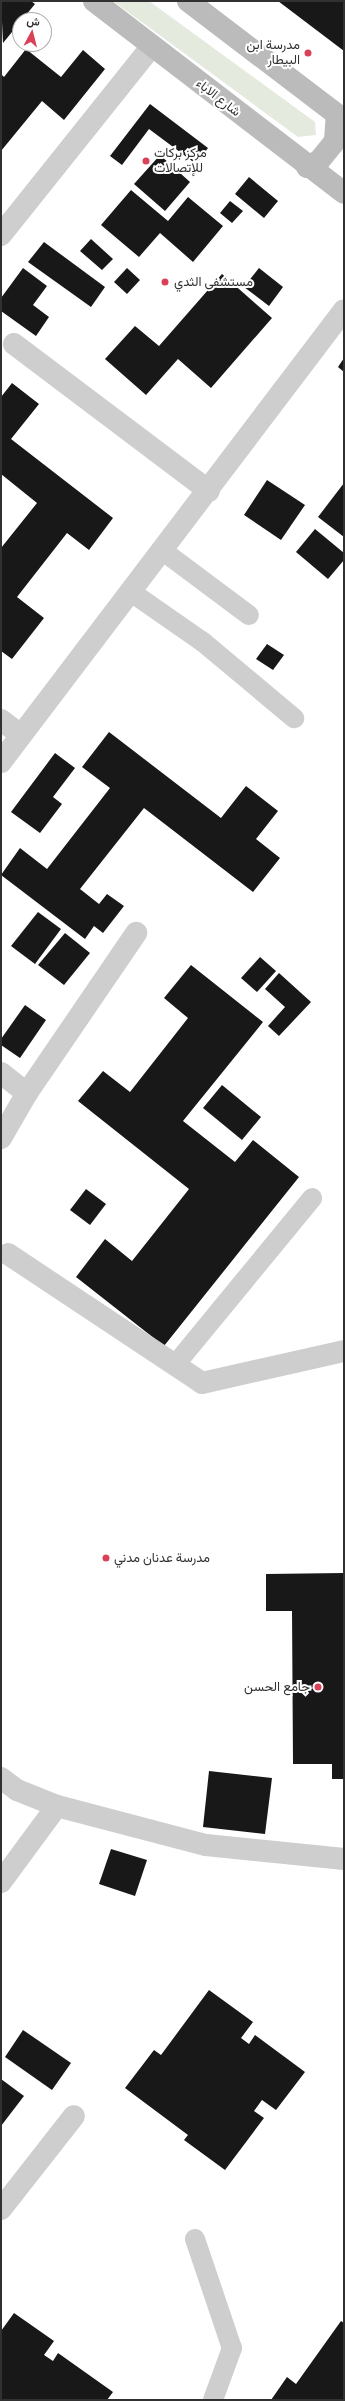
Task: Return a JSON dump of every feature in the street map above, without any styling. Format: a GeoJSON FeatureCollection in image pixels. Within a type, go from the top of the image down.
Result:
{"type":"FeatureCollection","features":[{"type":"Feature","properties":{"kind":"main road","name":"شارع الاباء"},"geometry":{"type":"LineString","coordinates":[[94,1],[307,167],[344,193]]}},
{"type":"Feature","properties":{"kind":"main road"},"geometry":{"type":"LineString","coordinates":[[188,1],[340,118],[336,141],[324,157],[307,167]]}},
{"type":"Feature","properties":{"kind":"street"},"geometry":{"type":"LineString","coordinates":[[1,235],[8,215],[152,46]]}},
{"type":"Feature","properties":{"kind":"street"},"geometry":{"type":"LineString","coordinates":[[1,762],[209,491],[344,310]]}},
{"type":"Feature","properties":{"kind":"street"},"geometry":{"type":"LineString","coordinates":[[14,344],[209,491]]}},
{"type":"Feature","properties":{"kind":"street"},"geometry":{"type":"LineString","coordinates":[[1,720],[21,735]]}},
{"type":"Feature","properties":{"kind":"street"},"geometry":{"type":"LineString","coordinates":[[1,1138],[28,1093],[136,933]]}},
{"type":"Feature","properties":{"kind":"street"},"geometry":{"type":"LineString","coordinates":[[1,1073],[28,1093]]}},
{"type":"Feature","properties":{"kind":"street"},"geometry":{"type":"LineString","coordinates":[[3,1253],[202,1383],[344,1351]]}},
{"type":"Feature","properties":{"kind":"street"},"geometry":{"type":"LineString","coordinates":[[1,1778],[17,1790],[58,1806],[206,1845],[344,1859]]}},
{"type":"Feature","properties":{"kind":"street"},"geometry":{"type":"LineString","coordinates":[[1,1882],[58,1806]]}},
{"type":"Feature","properties":{"kind":"street"},"geometry":{"type":"LineString","coordinates":[[1,2209],[74,2116]]}},
{"type":"Feature","properties":{"kind":"lane"},"geometry":{"type":"LineString","coordinates":[[163,551],[248,615]]}},
{"type":"Feature","properties":{"kind":"lane"},"geometry":{"type":"LineString","coordinates":[[131,592],[203,642],[294,718]]}},
{"type":"Feature","properties":{"kind":"lane"},"geometry":{"type":"LineString","coordinates":[[175,1365],[312,1198]]}},
{"type":"Feature","properties":{"kind":"lane"},"geometry":{"type":"LineString","coordinates":[[194,2239],[232,2348],[213,2400]]}},
{"type":"Feature","properties":{"kind":"shaded area"},"geometry":{"type":"Polygon","coordinates":[[[113,1],[149,1],[315,122],[316,135],[298,137],[113,1]]]}},
{"type":"Feature","properties":{"kind":"building"},"geometry":{"type":"Polygon","coordinates":[[[1,1],[31,1],[35,4],[28,12],[12,12],[12,32],[3,43],[1,1]]]}},
{"type":"Feature","properties":{"kind":"building"},"geometry":{"type":"Polygon","coordinates":[[[278,1],[344,1],[344,51],[278,1]]]}},
{"type":"Feature","properties":{"kind":"building"},"geometry":{"type":"Polygon","coordinates":[[[83,50],[105,69],[64,120],[42,101],[1,151],[1,74],[4,77],[24,52],[30,52],[61,77],[83,50]]]}},
{"type":"Feature","properties":{"kind":"building"},"geometry":{"type":"Polygon","coordinates":[[[150,104],[208,148],[196,164],[149,129],[122,165],[110,156],[150,104]]]}},
{"type":"Feature","properties":{"kind":"building"},"geometry":{"type":"Polygon","coordinates":[[[160,155],[190,182],[165,211],[134,184],[160,155]]]}},
{"type":"Feature","properties":{"kind":"building"},"geometry":{"type":"Polygon","coordinates":[[[249,177],[278,201],[264,218],[235,194],[249,177]]]}},
{"type":"Feature","properties":{"kind":"building"},"geometry":{"type":"Polygon","coordinates":[[[131,190],[168,221],[188,197],[223,226],[193,262],[160,233],[139,257],[101,225],[131,190]]]}},
{"type":"Feature","properties":{"kind":"building"},"geometry":{"type":"Polygon","coordinates":[[[230,201],[243,211],[232,223],[220,213],[230,201]]]}},
{"type":"Feature","properties":{"kind":"building"},"geometry":{"type":"Polygon","coordinates":[[[91,239],[113,259],[102,270],[80,251],[91,239]]]}},
{"type":"Feature","properties":{"kind":"building"},"geometry":{"type":"Polygon","coordinates":[[[44,242],[105,287],[91,307],[28,262],[44,242]]]}},
{"type":"Feature","properties":{"kind":"building"},"geometry":{"type":"Polygon","coordinates":[[[23,268],[47,286],[33,305],[49,317],[36,336],[1,311],[1,298],[23,268]]]}},
{"type":"Feature","properties":{"kind":"building"},"geometry":{"type":"Polygon","coordinates":[[[127,268],[140,280],[127,294],[114,282],[127,268]]]}},
{"type":"Feature","properties":{"kind":"building"},"geometry":{"type":"Polygon","coordinates":[[[259,268],[283,287],[269,306],[244,287],[259,268]]]}},
{"type":"Feature","properties":{"kind":"building"},"geometry":{"type":"Polygon","coordinates":[[[222,274],[272,318],[211,388],[178,359],[146,395],[105,359],[135,326],[159,346],[222,274]]]}},
{"type":"Feature","properties":{"kind":"building"},"geometry":{"type":"Polygon","coordinates":[[[344,358],[344,372],[338,367],[344,358]]]}},
{"type":"Feature","properties":{"kind":"building"},"geometry":{"type":"Polygon","coordinates":[[[12,383],[39,404],[11,439],[113,518],[89,550],[67,533],[17,597],[44,618],[12,659],[1,651],[1,548],[37,503],[1,474],[1,397],[12,383]]]}},
{"type":"Feature","properties":{"kind":"building"},"geometry":{"type":"Polygon","coordinates":[[[267,480],[305,505],[281,540],[244,515],[267,480]]]}},
{"type":"Feature","properties":{"kind":"building"},"geometry":{"type":"Polygon","coordinates":[[[344,483],[344,537],[318,517],[344,483]]]}},
{"type":"Feature","properties":{"kind":"building"},"geometry":{"type":"Polygon","coordinates":[[[315,529],[344,553],[344,560],[328,579],[296,552],[315,529]]]}},
{"type":"Feature","properties":{"kind":"building"},"geometry":{"type":"Polygon","coordinates":[[[267,644],[284,655],[273,670],[256,659],[267,644]]]}},
{"type":"Feature","properties":{"kind":"building"},"geometry":{"type":"Polygon","coordinates":[[[109,732],[221,818],[246,786],[278,811],[256,839],[280,858],[253,892],[144,808],[80,889],[99,904],[107,894],[124,906],[103,933],[94,926],[85,939],[1,875],[20,848],[47,869],[110,788],[82,767],[109,732]]]}},
{"type":"Feature","properties":{"kind":"building"},"geometry":{"type":"Polygon","coordinates":[[[55,753],[75,768],[53,797],[62,804],[40,833],[11,812],[55,753]]]}},
{"type":"Feature","properties":{"kind":"building"},"geometry":{"type":"Polygon","coordinates":[[[38,912],[61,929],[35,964],[11,946],[38,912]]]}},
{"type":"Feature","properties":{"kind":"building"},"geometry":{"type":"Polygon","coordinates":[[[65,933],[90,953],[64,985],[38,965],[65,933]]]}},
{"type":"Feature","properties":{"kind":"building"},"geometry":{"type":"Polygon","coordinates":[[[260,957],[276,971],[257,992],[241,978],[260,957]]]}},
{"type":"Feature","properties":{"kind":"building"},"geometry":{"type":"Polygon","coordinates":[[[191,965],[263,1022],[183,1121],[235,1162],[253,1140],[299,1177],[164,1346],[76,1277],[105,1239],[132,1261],[189,1189],[78,1101],[103,1071],[130,1092],[188,1018],[164,998],[191,965]]]}},
{"type":"Feature","properties":{"kind":"building"},"geometry":{"type":"Polygon","coordinates":[[[279,973],[311,1002],[279,1036],[268,1026],[285,1007],[265,989],[279,973]]]}},
{"type":"Feature","properties":{"kind":"building"},"geometry":{"type":"Polygon","coordinates":[[[25,1005],[46,1020],[20,1058],[1,1045],[1,1039],[25,1005]]]}},
{"type":"Feature","properties":{"kind":"building"},"geometry":{"type":"Polygon","coordinates":[[[222,1085],[261,1117],[242,1140],[203,1108],[222,1085]]]}},
{"type":"Feature","properties":{"kind":"building"},"geometry":{"type":"Polygon","coordinates":[[[86,1189],[106,1204],[90,1225],[70,1210],[86,1189]]]}},
{"type":"Feature","properties":{"kind":"building","name":"جامع الحسن"},"geometry":{"type":"Polygon","coordinates":[[[344,1573],[344,1779],[332,1779],[332,1764],[293,1764],[292,1611],[266,1611],[266,1574],[344,1573]]]}},
{"type":"Feature","properties":{"kind":"building"},"geometry":{"type":"Polygon","coordinates":[[[209,1771],[272,1778],[265,1834],[203,1827],[209,1771]]]}},
{"type":"Feature","properties":{"kind":"building"},"geometry":{"type":"Polygon","coordinates":[[[111,1849],[147,1860],[135,1896],[99,1884],[111,1849]]]}},
{"type":"Feature","properties":{"kind":"building"},"geometry":{"type":"Polygon","coordinates":[[[209,1990],[253,2022],[241,2038],[249,2044],[255,2035],[305,2072],[276,2110],[262,2100],[254,2111],[264,2118],[225,2170],[184,2140],[188,2135],[125,2088],[154,2050],[161,2055],[209,1990]]]}},
{"type":"Feature","properties":{"kind":"building"},"geometry":{"type":"Polygon","coordinates":[[[23,2030],[71,2063],[52,2090],[5,2057],[23,2030]]]}},
{"type":"Feature","properties":{"kind":"building"},"geometry":{"type":"Polygon","coordinates":[[[1,2079],[24,2096],[1,2126],[1,2079]]]}},
{"type":"Feature","properties":{"kind":"building"},"geometry":{"type":"Polygon","coordinates":[[[14,2313],[54,2341],[44,2355],[53,2361],[58,2353],[113,2392],[107,2400],[1,2400],[1,2331],[14,2313]]]}},
{"type":"Feature","properties":{"kind":"building"},"geometry":{"type":"Polygon","coordinates":[[[341,2321],[344,2323],[344,2400],[271,2400],[287,2377],[296,2384],[341,2321]]]}},
{"type":"Feature","properties":{"kind":"place","name":"مدرسة ابن البيطار"},"geometry":{"type":"Point","coordinates":[308,53]}},
{"type":"Feature","properties":{"kind":"place","name":"مركز بركات للإتصالات"},"geometry":{"type":"Point","coordinates":[146,161]}},
{"type":"Feature","properties":{"kind":"place","name":"مستشفى الثدي"},"geometry":{"type":"Point","coordinates":[165,282]}},
{"type":"Feature","properties":{"kind":"place","name":"مدرسة عدنان مدني"},"geometry":{"type":"Point","coordinates":[106,1558]}},
{"type":"Feature","properties":{"kind":"place","name":"جامع الحسن"},"geometry":{"type":"Point","coordinates":[318,1687]}}]}
